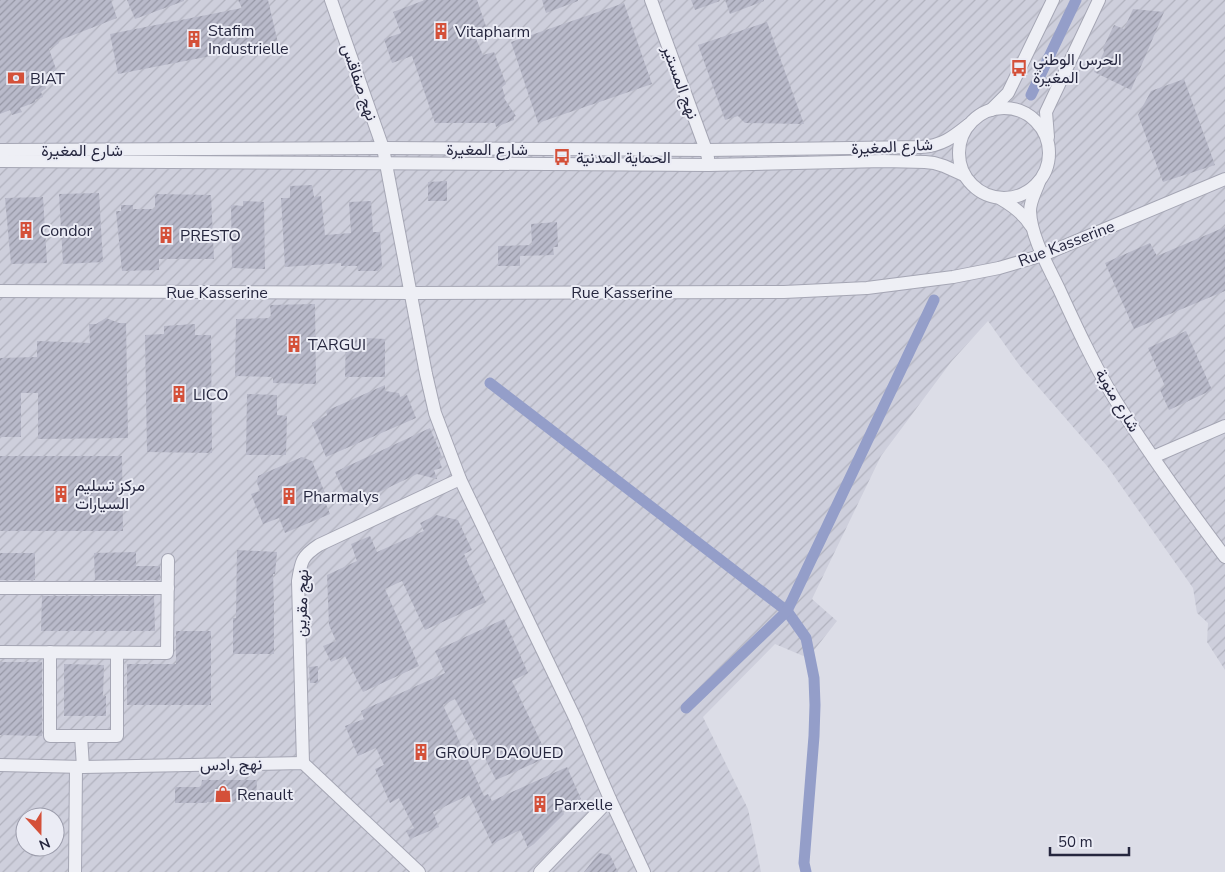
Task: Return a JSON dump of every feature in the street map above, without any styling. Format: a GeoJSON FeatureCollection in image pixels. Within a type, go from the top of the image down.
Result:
{"type":"FeatureCollection","features":[{"type":"Feature","properties":{"kind":"street","name":"نهج صفاقس"},"geometry":{"type":"LineString","coordinates":[[332,0],[386,164],[435,413],[460,479],[574,718],[644,872]]}},
{"type":"Feature","properties":{"kind":"street","name":"نهج المستير"},"geometry":{"type":"LineString","coordinates":[[651,0],[706,150],[709,165]]}},
{"type":"Feature","properties":{"kind":"street"},"geometry":{"type":"LineString","coordinates":[[1034,231],[1020,212],[1001,199],[986,195],[973,187],[964,175],[958,158],[960,140],[968,125],[978,116],[990,110],[1008,93],[1053,0]]}},
{"type":"Feature","properties":{"kind":"street"},"geometry":{"type":"LineString","coordinates":[[1034,231],[1030,211],[1031,203],[1047,167],[1049,149],[1046,112],[1099,0]]}},
{"type":"Feature","properties":{"kind":"street"},"geometry":{"type":"LineString","coordinates":[[990,110],[1007,108],[1022,112],[1036,121],[1045,134],[1049,149]]}},
{"type":"Feature","properties":{"kind":"street","name":"شارع المغيرة"},"geometry":{"type":"LineString","coordinates":[[0,150],[382,148],[706,150],[931,147],[942,144],[968,125]]}},
{"type":"Feature","properties":{"kind":"street","name":"شارع المغيرة"},"geometry":{"type":"LineString","coordinates":[[0,162],[709,165],[884,161],[934,162],[964,175]]}},
{"type":"Feature","properties":{"kind":"street","name":"Rue Kasserine"},"geometry":{"type":"LineString","coordinates":[[0,291],[784,292],[867,288],[953,277],[999,268],[1043,255],[1225,179]]}},
{"type":"Feature","properties":{"kind":"street"},"geometry":{"type":"LineString","coordinates":[[1001,199],[1015,197],[1028,192],[1039,182]]}},
{"type":"Feature","properties":{"kind":"street","name":"شارع منوبة"},"geometry":{"type":"LineString","coordinates":[[1034,231],[1043,255],[1084,343],[1114,398],[1188,509],[1225,557]]}},
{"type":"Feature","properties":{"kind":"street"},"geometry":{"type":"LineString","coordinates":[[1154,457],[1225,426]]}},
{"type":"Feature","properties":{"kind":"street","name":"نهج مقرين"},"geometry":{"type":"LineString","coordinates":[[303,764],[298,581],[304,558],[308,552],[319,545],[460,479]]}},
{"type":"Feature","properties":{"kind":"street"},"geometry":{"type":"LineString","coordinates":[[0,652],[167,653],[168,560]]}},
{"type":"Feature","properties":{"kind":"street"},"geometry":{"type":"LineString","coordinates":[[0,588],[168,588]]}},
{"type":"Feature","properties":{"kind":"street"},"geometry":{"type":"LineString","coordinates":[[50,652],[50,736],[117,736],[117,653]]}},
{"type":"Feature","properties":{"kind":"street"},"geometry":{"type":"LineString","coordinates":[[75,872],[81,736]]}},
{"type":"Feature","properties":{"kind":"street"},"geometry":{"type":"LineString","coordinates":[[303,764],[419,872]]}},
{"type":"Feature","properties":{"kind":"street","name":"نهج رادس"},"geometry":{"type":"LineString","coordinates":[[0,765],[79,767],[303,764]]}},
{"type":"Feature","properties":{"kind":"street"},"geometry":{"type":"LineString","coordinates":[[540,872],[610,800]]}},
{"type":"Feature","properties":{"kind":"shaded area"},"geometry":{"type":"Polygon","coordinates":[[[0,0],[1225,0],[1225,670],[1207,642],[1208,623],[1197,613],[1193,588],[1107,466],[1020,366],[988,321],[951,362],[881,456],[812,599],[837,621],[808,658],[775,644],[703,717],[748,809],[761,872],[0,872],[0,0]]]}},
{"type":"Feature","properties":{"kind":"building"},"geometry":{"type":"Polygon","coordinates":[[[0,0],[111,0],[117,18],[58,41],[59,43],[49,49],[56,69],[42,76],[46,88],[41,92],[43,97],[20,108],[22,112],[12,115],[10,110],[0,114],[0,0]]]}},
{"type":"Feature","properties":{"kind":"building"},"geometry":{"type":"Polygon","coordinates":[[[127,0],[184,0],[184,1],[135,19],[127,0]]]}},
{"type":"Feature","properties":{"kind":"building","name":"Stafim Industrielle"},"geometry":{"type":"Polygon","coordinates":[[[238,0],[268,0],[278,43],[118,74],[110,34],[242,8],[238,0]]]}},
{"type":"Feature","properties":{"kind":"building"},"geometry":{"type":"Polygon","coordinates":[[[425,0],[477,0],[487,29],[474,34],[483,55],[494,52],[506,84],[502,87],[504,98],[516,116],[514,120],[496,127],[495,123],[435,123],[412,56],[392,63],[384,39],[401,33],[393,12],[425,0]]]}},
{"type":"Feature","properties":{"kind":"building"},"geometry":{"type":"Polygon","coordinates":[[[542,0],[578,0],[578,1],[546,13],[542,0]]]}},
{"type":"Feature","properties":{"kind":"building"},"geometry":{"type":"Polygon","coordinates":[[[691,0],[719,0],[720,1],[695,10],[691,0]]]}},
{"type":"Feature","properties":{"kind":"building"},"geometry":{"type":"Polygon","coordinates":[[[725,0],[764,0],[764,1],[730,14],[725,0]]]}},
{"type":"Feature","properties":{"kind":"building"},"geometry":{"type":"Polygon","coordinates":[[[624,3],[652,84],[538,123],[511,42],[624,3]]]}},
{"type":"Feature","properties":{"kind":"building"},"geometry":{"type":"Polygon","coordinates":[[[1133,9],[1164,12],[1131,90],[1094,72],[1114,25],[1124,29],[1133,9]]]}},
{"type":"Feature","properties":{"kind":"building"},"geometry":{"type":"Polygon","coordinates":[[[767,22],[804,124],[745,123],[738,116],[725,120],[698,45],[767,22]]]}},
{"type":"Feature","properties":{"kind":"building"},"geometry":{"type":"Polygon","coordinates":[[[1184,79],[1215,165],[1163,182],[1138,115],[1151,91],[1184,79]]]}},
{"type":"Feature","properties":{"kind":"building"},"geometry":{"type":"Polygon","coordinates":[[[447,181],[447,201],[428,201],[428,182],[447,181]]]}},
{"type":"Feature","properties":{"kind":"building"},"geometry":{"type":"Polygon","coordinates":[[[312,185],[314,197],[321,196],[325,235],[351,233],[349,202],[371,201],[373,232],[380,232],[382,266],[378,271],[358,271],[357,266],[341,266],[341,263],[285,267],[281,198],[290,198],[290,186],[312,185]]]}},
{"type":"Feature","properties":{"kind":"building"},"geometry":{"type":"Polygon","coordinates":[[[99,193],[103,262],[63,264],[59,194],[99,193]]]}},
{"type":"Feature","properties":{"kind":"building","name":"PRESTO"},"geometry":{"type":"Polygon","coordinates":[[[155,194],[211,195],[214,259],[159,259],[159,270],[122,271],[116,211],[121,211],[121,205],[133,205],[133,209],[155,209],[155,194]]]}},
{"type":"Feature","properties":{"kind":"building","name":"Condor"},"geometry":{"type":"Polygon","coordinates":[[[43,197],[47,263],[11,264],[5,198],[43,197]]]}},
{"type":"Feature","properties":{"kind":"building"},"geometry":{"type":"Polygon","coordinates":[[[243,201],[264,202],[265,269],[232,268],[231,205],[243,206],[243,201]]]}},
{"type":"Feature","properties":{"kind":"building"},"geometry":{"type":"Polygon","coordinates":[[[557,222],[558,247],[553,247],[554,255],[520,256],[520,266],[498,266],[498,246],[532,245],[531,224],[557,222]]]}},
{"type":"Feature","properties":{"kind":"building"},"geometry":{"type":"Polygon","coordinates":[[[1225,227],[1225,291],[1134,329],[1105,263],[1150,243],[1157,256],[1225,227]]]}},
{"type":"Feature","properties":{"kind":"building","name":"TARGUI"},"geometry":{"type":"Polygon","coordinates":[[[315,304],[316,384],[273,383],[273,377],[235,376],[236,319],[271,318],[270,305],[315,304]]]}},
{"type":"Feature","properties":{"kind":"building"},"geometry":{"type":"Polygon","coordinates":[[[106,318],[119,323],[126,323],[128,438],[38,439],[38,393],[21,393],[21,437],[0,437],[0,358],[37,357],[37,341],[90,343],[89,324],[96,324],[106,318]]]}},
{"type":"Feature","properties":{"kind":"building","name":"LICO"},"geometry":{"type":"Polygon","coordinates":[[[195,324],[195,335],[211,335],[212,453],[147,452],[145,335],[164,334],[164,326],[195,324]]]}},
{"type":"Feature","properties":{"kind":"building"},"geometry":{"type":"Polygon","coordinates":[[[1186,331],[1212,390],[1169,410],[1160,390],[1165,386],[1148,348],[1186,331]]]}},
{"type":"Feature","properties":{"kind":"building"},"geometry":{"type":"Polygon","coordinates":[[[346,337],[385,339],[385,377],[345,377],[346,337]]]}},
{"type":"Feature","properties":{"kind":"building"},"geometry":{"type":"Polygon","coordinates":[[[385,385],[385,391],[399,393],[400,397],[407,395],[416,418],[326,457],[312,423],[327,415],[326,411],[385,385]]]}},
{"type":"Feature","properties":{"kind":"building"},"geometry":{"type":"Polygon","coordinates":[[[247,394],[277,395],[277,415],[287,416],[286,455],[246,455],[247,394]]]}},
{"type":"Feature","properties":{"kind":"building"},"geometry":{"type":"Polygon","coordinates":[[[430,428],[442,457],[439,459],[442,468],[434,470],[437,479],[417,474],[350,506],[335,472],[430,428]]]}},
{"type":"Feature","properties":{"kind":"building","name":"مركز تسليم السيارات"},"geometry":{"type":"Polygon","coordinates":[[[0,456],[122,456],[123,531],[0,531],[0,456]]]}},
{"type":"Feature","properties":{"kind":"building","name":"Pharmalys"},"geometry":{"type":"Polygon","coordinates":[[[302,457],[312,461],[327,498],[324,499],[330,514],[285,533],[279,518],[263,524],[251,494],[260,491],[257,483],[258,476],[302,457]]]}},
{"type":"Feature","properties":{"kind":"building"},"geometry":{"type":"Polygon","coordinates":[[[436,515],[458,520],[472,550],[464,554],[486,602],[425,630],[402,581],[385,589],[419,666],[363,692],[345,656],[331,662],[323,646],[336,641],[329,625],[327,575],[357,561],[351,544],[370,536],[377,552],[424,531],[420,523],[436,515]]]}},
{"type":"Feature","properties":{"kind":"building"},"geometry":{"type":"Polygon","coordinates":[[[237,550],[277,552],[275,574],[273,574],[274,654],[233,654],[233,618],[236,618],[237,550]]]}},
{"type":"Feature","properties":{"kind":"building"},"geometry":{"type":"Polygon","coordinates":[[[136,552],[136,566],[160,566],[160,580],[95,580],[94,553],[136,552]]]}},
{"type":"Feature","properties":{"kind":"building"},"geometry":{"type":"Polygon","coordinates":[[[0,553],[35,553],[35,580],[0,580],[0,553]]]}},
{"type":"Feature","properties":{"kind":"building"},"geometry":{"type":"Polygon","coordinates":[[[42,596],[154,596],[155,631],[41,631],[42,596]]]}},
{"type":"Feature","properties":{"kind":"building"},"geometry":{"type":"Polygon","coordinates":[[[504,619],[528,673],[512,681],[548,757],[496,780],[455,699],[443,705],[484,796],[488,794],[492,801],[567,767],[581,799],[561,808],[564,814],[528,848],[520,830],[492,844],[469,795],[433,812],[439,827],[410,839],[406,831],[414,828],[399,798],[390,803],[375,769],[384,765],[376,748],[358,756],[345,726],[364,719],[361,711],[445,673],[435,651],[504,619]]]}},
{"type":"Feature","properties":{"kind":"building"},"geometry":{"type":"Polygon","coordinates":[[[176,631],[211,631],[211,705],[127,705],[127,664],[176,664],[176,631]]]}},
{"type":"Feature","properties":{"kind":"building"},"geometry":{"type":"Polygon","coordinates":[[[0,662],[42,662],[42,736],[0,735],[0,662]]]}},
{"type":"Feature","properties":{"kind":"building"},"geometry":{"type":"Polygon","coordinates":[[[64,664],[104,665],[103,696],[106,696],[106,716],[64,716],[64,664]]]}},
{"type":"Feature","properties":{"kind":"building"},"geometry":{"type":"Polygon","coordinates":[[[318,666],[318,683],[310,683],[309,667],[318,666]]]}},
{"type":"Feature","properties":{"kind":"building"},"geometry":{"type":"Polygon","coordinates":[[[202,780],[257,780],[256,801],[175,803],[175,787],[201,787],[202,780]]]}},
{"type":"Feature","properties":{"kind":"building"},"geometry":{"type":"Polygon","coordinates":[[[599,853],[610,855],[618,872],[584,872],[599,853]]]}},
{"type":"Feature","properties":{"kind":"waterway"},"geometry":{"type":"LineString","coordinates":[[1031,95],[1076,0]]}},
{"type":"Feature","properties":{"kind":"waterway"},"geometry":{"type":"LineString","coordinates":[[686,708],[787,611],[934,300]]}},
{"type":"Feature","properties":{"kind":"waterway"},"geometry":{"type":"LineString","coordinates":[[490,383],[787,611],[806,638],[814,678],[815,705],[804,863],[806,872]]}},
{"type":"Feature","properties":{"kind":"place","name":"Vitapharm"},"geometry":{"type":"Point","coordinates":[441,31]}},
{"type":"Feature","properties":{"kind":"place","name":"Stafim Industrielle"},"geometry":{"type":"Point","coordinates":[194,39]}},
{"type":"Feature","properties":{"kind":"place","name":"الحرس الوطني المغيرة"},"geometry":{"type":"Point","coordinates":[1019,68]}},
{"type":"Feature","properties":{"kind":"place","name":"BIAT"},"geometry":{"type":"Point","coordinates":[16,78]}},
{"type":"Feature","properties":{"kind":"place","name":"الحماية المدنية"},"geometry":{"type":"Point","coordinates":[562,157]}},
{"type":"Feature","properties":{"kind":"place","name":"Condor"},"geometry":{"type":"Point","coordinates":[26,230]}},
{"type":"Feature","properties":{"kind":"place","name":"PRESTO"},"geometry":{"type":"Point","coordinates":[166,235]}},
{"type":"Feature","properties":{"kind":"place","name":"TARGUI"},"geometry":{"type":"Point","coordinates":[294,344]}},
{"type":"Feature","properties":{"kind":"place","name":"LICO"},"geometry":{"type":"Point","coordinates":[179,394]}},
{"type":"Feature","properties":{"kind":"place","name":"مركز تسليم السيارات"},"geometry":{"type":"Point","coordinates":[61,494]}},
{"type":"Feature","properties":{"kind":"place","name":"Pharmalys"},"geometry":{"type":"Point","coordinates":[289,496]}},
{"type":"Feature","properties":{"kind":"place","name":"GROUP DAOUED"},"geometry":{"type":"Point","coordinates":[421,752]}},
{"type":"Feature","properties":{"kind":"place","name":"Renault"},"geometry":{"type":"Point","coordinates":[223,794]}},
{"type":"Feature","properties":{"kind":"place","name":"Parxelle"},"geometry":{"type":"Point","coordinates":[540,804]}}]}
